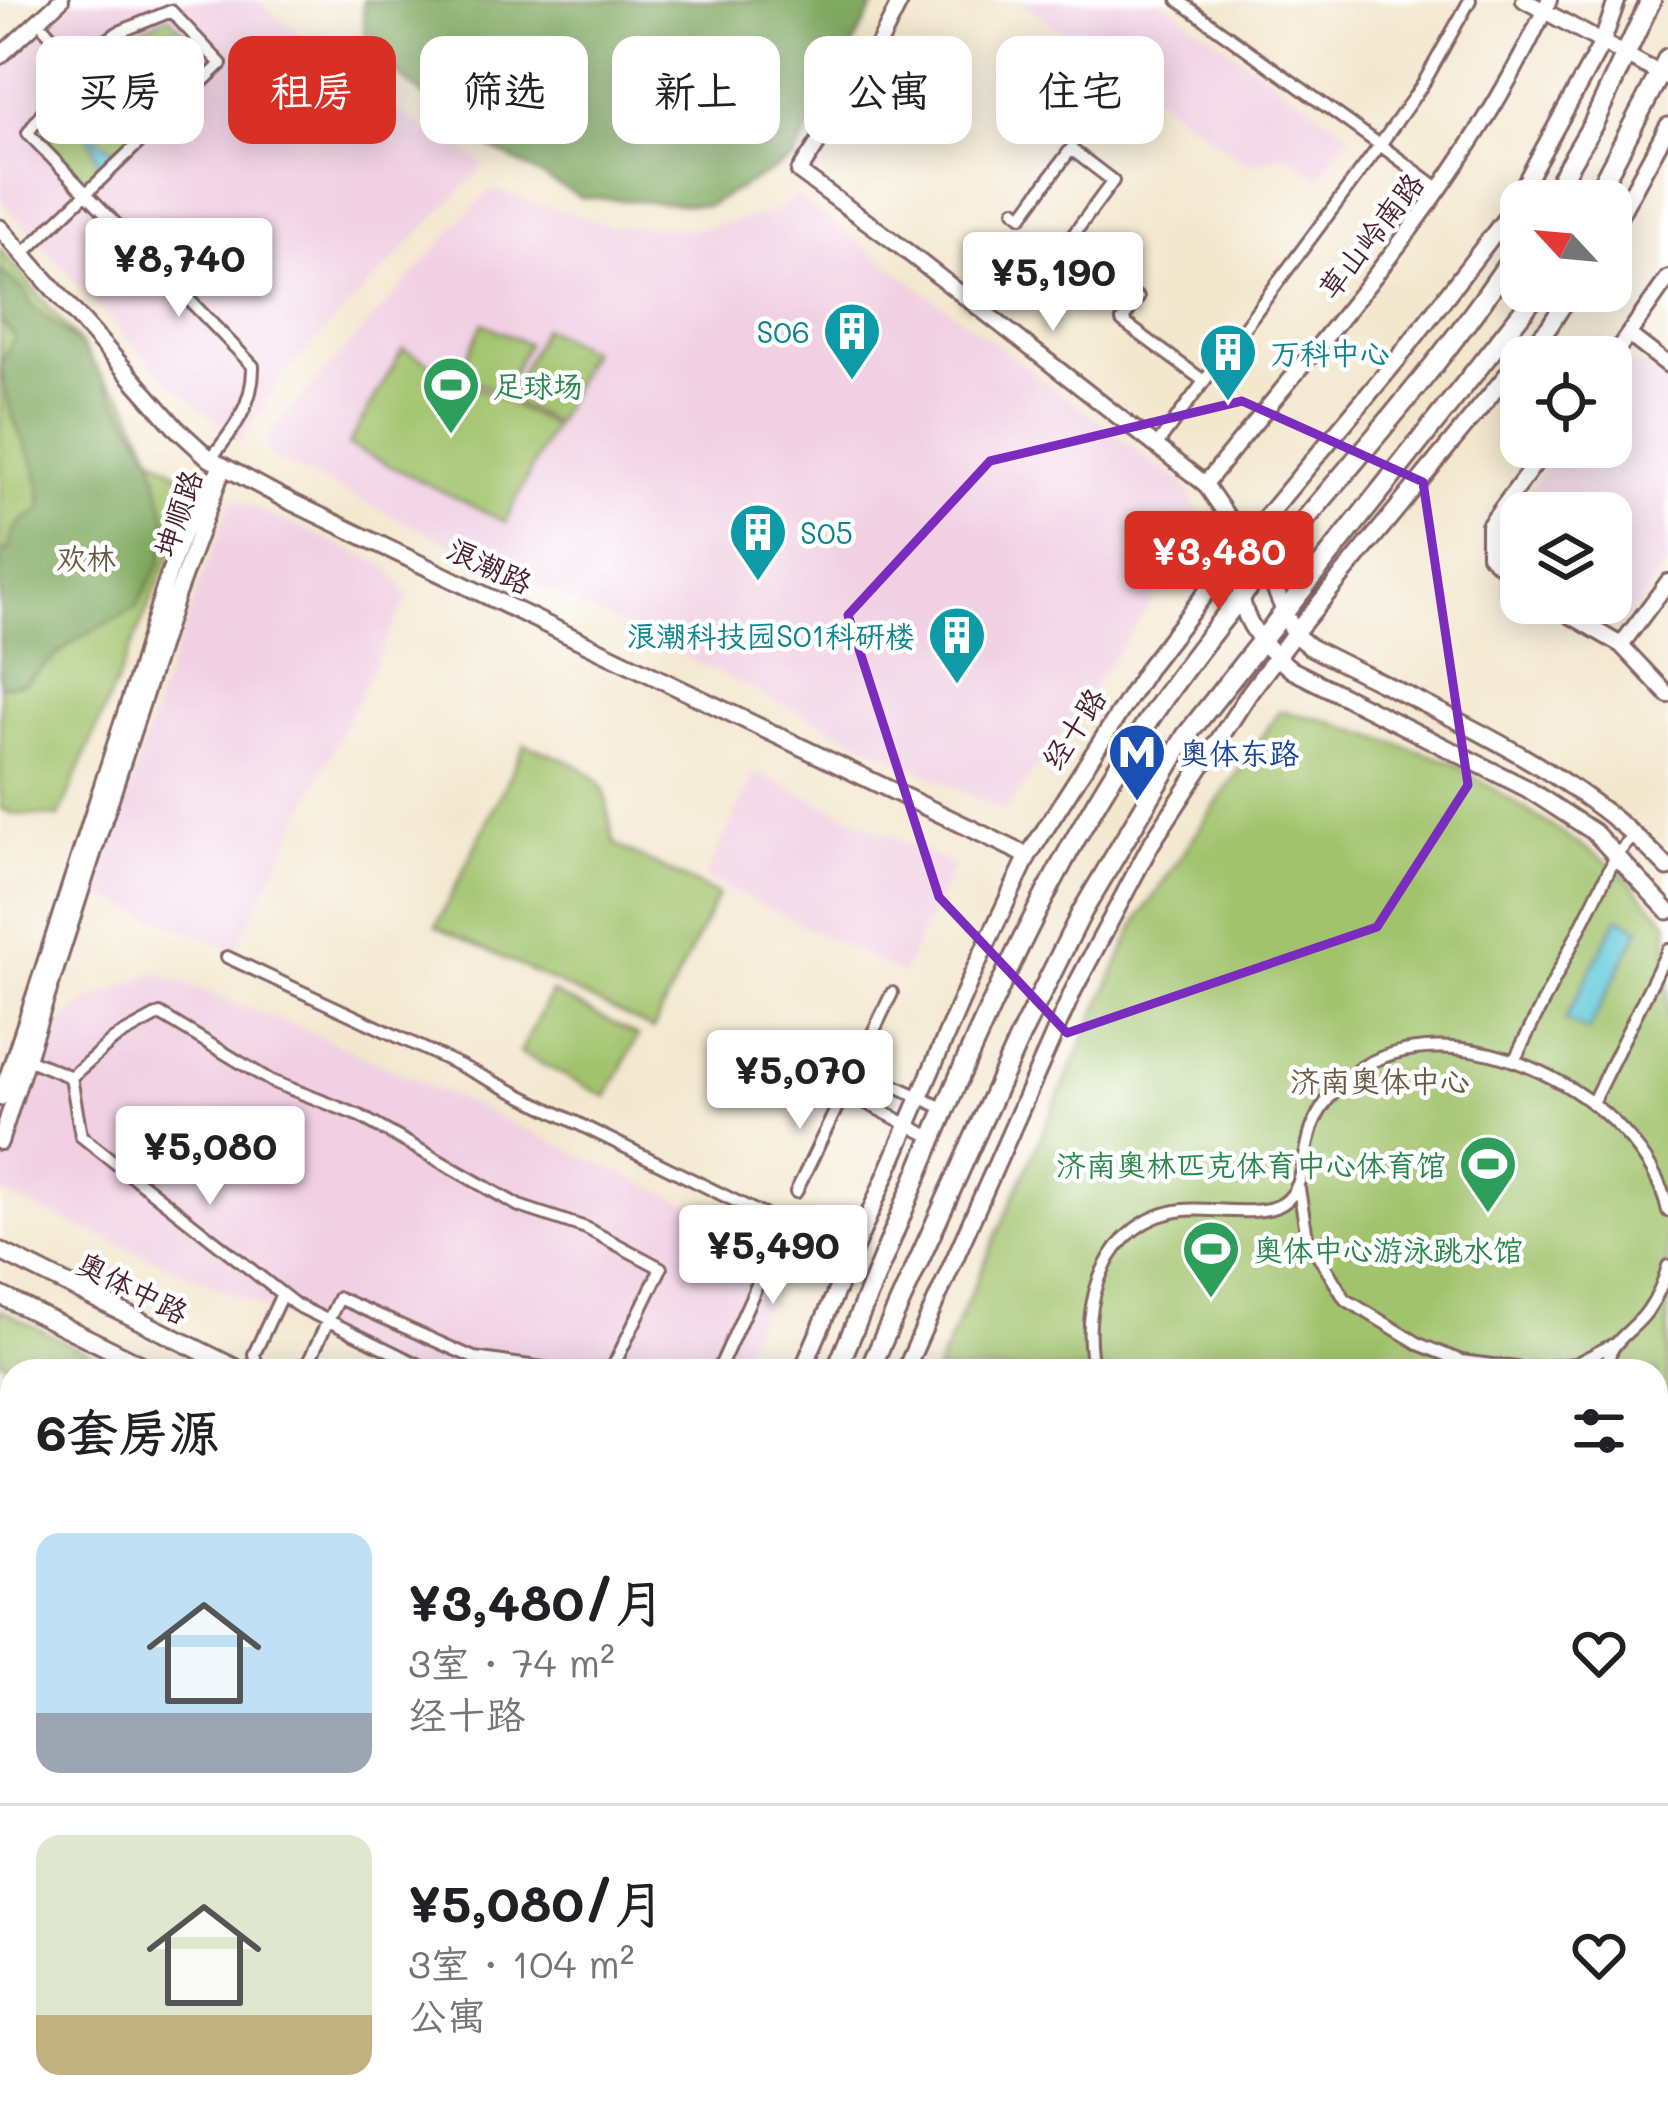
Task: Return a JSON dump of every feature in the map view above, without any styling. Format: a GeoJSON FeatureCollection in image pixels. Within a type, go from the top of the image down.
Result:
{"type":"FeatureCollection","features":[{"type":"Feature","properties":{"kind":"highway"},"geometry":{"type":"LineString","coordinates":[[1559,180],[1651,0]]}},
{"type":"Feature","properties":{"kind":"highway"},"geometry":{"type":"LineString","coordinates":[[1606,180],[1666,70]]}},
{"type":"Feature","properties":{"kind":"highway","name":"经十路"},"geometry":{"type":"LineString","coordinates":[[841,1359],[988,1014],[1087,820],[1144,726],[1265,565],[1385,422],[1500,271]]}},
{"type":"Feature","properties":{"kind":"highway"},"geometry":{"type":"LineString","coordinates":[[874,1359],[1022,1032],[1082,913],[1186,736],[1522,312]]}},
{"type":"Feature","properties":{"kind":"main road","name":"经十路"},"geometry":{"type":"LineString","coordinates":[[807,1359],[1028,856],[1150,665],[1245,542],[1397,361],[1506,218],[1602,43],[1617,0]]}},
{"type":"Feature","properties":{"kind":"main road"},"geometry":{"type":"LineString","coordinates":[[1632,192],[1668,126]]}},
{"type":"Feature","properties":{"kind":"main road","name":"浪潮路"},"geometry":{"type":"LineString","coordinates":[[0,228],[176,427],[217,463],[1028,856]]}},
{"type":"Feature","properties":{"kind":"main road"},"geometry":{"type":"LineString","coordinates":[[910,1359],[1104,929],[1192,779],[1276,657],[1500,383]]}},
{"type":"Feature","properties":{"kind":"main road"},"geometry":{"type":"LineString","coordinates":[[1245,542],[1265,565],[1294,634],[1310,647],[1538,764],[1636,834],[1668,868]]}},
{"type":"Feature","properties":{"kind":"main road"},"geometry":{"type":"LineString","coordinates":[[1245,542],[1241,599],[1260,639],[1276,657],[1292,670],[1526,788],[1594,832],[1668,911]]}},
{"type":"Feature","properties":{"kind":"main road","name":"奥体中路"},"geometry":{"type":"LineString","coordinates":[[0,1251],[217,1359]]}},
{"type":"Feature","properties":{"kind":"main road"},"geometry":{"type":"LineString","coordinates":[[0,1295],[130,1359]]}},
{"type":"Feature","properties":{"kind":"street"},"geometry":{"type":"LineString","coordinates":[[0,56],[62,0]]}},
{"type":"Feature","properties":{"kind":"street"},"geometry":{"type":"LineString","coordinates":[[23,254],[221,64],[158,0]]}},
{"type":"Feature","properties":{"kind":"street"},"geometry":{"type":"LineString","coordinates":[[901,0],[867,68],[799,172],[1205,484],[1245,542]]}},
{"type":"Feature","properties":{"kind":"street"},"geometry":{"type":"LineString","coordinates":[[1178,0],[1442,190]]}},
{"type":"Feature","properties":{"kind":"street"},"geometry":{"type":"LineString","coordinates":[[1156,446],[1423,84],[1470,0]]}},
{"type":"Feature","properties":{"kind":"street"},"geometry":{"type":"LineString","coordinates":[[1524,0],[1547,6],[1602,43],[1666,70]]}},
{"type":"Feature","properties":{"kind":"street","name":"草山岭南路"},"geometry":{"type":"LineString","coordinates":[[1205,484],[1442,190],[1547,6]]}},
{"type":"Feature","properties":{"kind":"street"},"geometry":{"type":"LineString","coordinates":[[113,36],[171,10]]}},
{"type":"Feature","properties":{"kind":"street"},"geometry":{"type":"LineString","coordinates":[[45,29],[51,36]]}},
{"type":"Feature","properties":{"kind":"street"},"geometry":{"type":"LineString","coordinates":[[38,144],[253,366],[254,390],[217,463]]}},
{"type":"Feature","properties":{"kind":"street"},"geometry":{"type":"LineString","coordinates":[[1015,210],[1022,216],[1071,149],[1113,181],[1065,246],[1138,298],[1122,321],[1204,381]]}},
{"type":"Feature","properties":{"kind":"street"},"geometry":{"type":"LineString","coordinates":[[1668,278],[1628,335],[1668,365]]}},
{"type":"Feature","properties":{"kind":"street","name":"坤顺路"},"geometry":{"type":"LineString","coordinates":[[0,1142],[22,1057],[217,463]]}},
{"type":"Feature","properties":{"kind":"street"},"geometry":{"type":"LineString","coordinates":[[1500,511],[1489,526],[1489,555],[1500,565]]}},
{"type":"Feature","properties":{"kind":"street"},"geometry":{"type":"LineString","coordinates":[[1621,645],[1668,582]]}},
{"type":"Feature","properties":{"kind":"street"},"geometry":{"type":"LineString","coordinates":[[1586,624],[1621,645],[1668,695]]}},
{"type":"Feature","properties":{"kind":"street"},"geometry":{"type":"LineString","coordinates":[[1514,1060],[1617,854],[1636,834]]}},
{"type":"Feature","properties":{"kind":"street"},"geometry":{"type":"LineString","coordinates":[[1592,1103],[1668,950]]}},
{"type":"Feature","properties":{"kind":"street"},"geometry":{"type":"LineString","coordinates":[[227,957],[851,1258]]}},
{"type":"Feature","properties":{"kind":"street"},"geometry":{"type":"LineString","coordinates":[[796,1192],[892,994]]}},
{"type":"Feature","properties":{"kind":"street"},"geometry":{"type":"LineString","coordinates":[[71,1078],[114,1039],[160,1014],[271,1081],[360,1116],[519,1206],[586,1228],[661,1268],[617,1359]]}},
{"type":"Feature","properties":{"kind":"street"},"geometry":{"type":"LineString","coordinates":[[1456,1359],[1421,1346],[1345,1299],[1307,1237],[1299,1189],[1314,1122],[1350,1074],[1402,1050],[1476,1051],[1514,1060],[1564,1083],[1592,1103],[1639,1151],[1663,1189],[1668,1211]]}},
{"type":"Feature","properties":{"kind":"street"},"geometry":{"type":"LineString","coordinates":[[22,1057],[71,1078]]}},
{"type":"Feature","properties":{"kind":"street","name":"坤顺路"},"geometry":{"type":"LineString","coordinates":[[0,1098],[22,1057]]}},
{"type":"Feature","properties":{"kind":"street"},"geometry":{"type":"LineString","coordinates":[[857,1068],[947,1110]]}},
{"type":"Feature","properties":{"kind":"street"},"geometry":{"type":"LineString","coordinates":[[71,1078],[80,1136],[282,1294],[406,1359]]}},
{"type":"Feature","properties":{"kind":"street"},"geometry":{"type":"LineString","coordinates":[[845,1092],[935,1139]]}},
{"type":"Feature","properties":{"kind":"street"},"geometry":{"type":"LineString","coordinates":[[1093,1359],[1090,1310],[1097,1281],[1113,1249],[1142,1222],[1180,1210],[1262,1211],[1281,1204],[1299,1189]]}},
{"type":"Feature","properties":{"kind":"street"},"geometry":{"type":"LineString","coordinates":[[723,1359],[785,1223]]}},
{"type":"Feature","properties":{"kind":"street"},"geometry":{"type":"LineString","coordinates":[[1585,1359],[1612,1345],[1649,1310],[1668,1266]]}},
{"type":"Feature","properties":{"kind":"street"},"geometry":{"type":"LineString","coordinates":[[255,1359],[282,1294]]}},
{"type":"Feature","properties":{"kind":"street"},"geometry":{"type":"LineString","coordinates":[[310,1359],[339,1298],[481,1359]]}},
{"type":"Feature","properties":{"kind":"street"},"geometry":{"type":"LineString","coordinates":[[1607,1359],[1612,1345]]}},
{"type":"Feature","properties":{"kind":"highlighted area"},"geometry":{"type":"Polygon","coordinates":[[[1242,401],[1423,482],[1468,785],[1377,927],[1067,1033],[939,897],[848,615],[990,461],[1242,401]]]}},
{"type":"Feature","properties":{"kind":"shaded area"},"geometry":{"type":"Polygon","coordinates":[[[77,0],[159,0],[165,4],[171,0],[256,0],[303,36],[228,36],[228,144],[396,144],[396,108],[420,126],[420,144],[451,144],[486,164],[285,373],[241,442],[158,372],[0,199],[0,68],[36,36],[36,144],[204,144],[204,36],[36,36],[77,0]]]}},
{"type":"Feature","properties":{"kind":"shaded area"},"geometry":{"type":"Polygon","coordinates":[[[1018,0],[1160,0],[1350,134],[1319,178],[1287,154],[1249,164],[1164,104],[1164,36],[1069,36],[1018,0]]]}},
{"type":"Feature","properties":{"kind":"shaded area"},"geometry":{"type":"Polygon","coordinates":[[[490,189],[610,225],[698,229],[772,213],[796,196],[1186,486],[1205,527],[1005,812],[272,457],[264,440],[490,189]]]}},
{"type":"Feature","properties":{"kind":"shaded area"},"geometry":{"type":"Polygon","coordinates":[[[1640,363],[1668,382],[1668,565],[1632,610],[1632,492],[1529,492],[1545,468],[1632,468],[1632,364],[1640,363]]]}},
{"type":"Feature","properties":{"kind":"shaded area"},"geometry":{"type":"Polygon","coordinates":[[[232,498],[389,567],[408,596],[235,951],[97,894],[159,696],[232,498]]]}},
{"type":"Feature","properties":{"kind":"shaded area"},"geometry":{"type":"Polygon","coordinates":[[[755,772],[954,866],[902,974],[705,877],[755,772]]]}},
{"type":"Feature","properties":{"kind":"shaded area"},"geometry":{"type":"Polygon","coordinates":[[[156,972],[299,1027],[789,1249],[739,1359],[380,1359],[0,1192],[0,1136],[29,1046],[90,1000],[156,972]]]}},
{"type":"Feature","properties":{"kind":"green space"},"geometry":{"type":"Polygon","coordinates":[[[363,0],[877,0],[858,36],[804,36],[804,140],[794,159],[707,206],[580,197],[484,144],[588,144],[588,36],[420,36],[420,93],[396,73],[396,36],[364,36],[363,0]]]}},
{"type":"Feature","properties":{"kind":"green space"},"geometry":{"type":"Polygon","coordinates":[[[169,16],[188,36],[130,36],[169,16]]]}},
{"type":"Feature","properties":{"kind":"green space"},"geometry":{"type":"Polygon","coordinates":[[[204,53],[214,64],[204,74],[204,53]]]}},
{"type":"Feature","properties":{"kind":"green space"},"geometry":{"type":"Polygon","coordinates":[[[45,144],[131,144],[85,188],[45,144]]]}},
{"type":"Feature","properties":{"kind":"green space"},"geometry":{"type":"Polygon","coordinates":[[[0,248],[105,381],[125,398],[152,455],[199,488],[59,817],[14,814],[0,808],[0,248]]]}},
{"type":"Feature","properties":{"kind":"green space","name":"欢林"},"geometry":{"type":"Polygon","coordinates":[[[0,271],[25,291],[32,306],[81,345],[152,455],[169,529],[160,564],[136,608],[77,639],[24,683],[0,686],[0,555],[10,548],[15,528],[41,508],[37,477],[13,416],[0,364],[15,337],[0,320],[0,271]]]}},
{"type":"Feature","properties":{"kind":"green space"},"geometry":{"type":"Polygon","coordinates":[[[483,323],[527,344],[503,394],[459,374],[483,323]]]}},
{"type":"Feature","properties":{"kind":"green space"},"geometry":{"type":"Polygon","coordinates":[[[543,328],[590,351],[555,423],[508,399],[543,328]]]}},
{"type":"Feature","properties":{"kind":"green space","name":"足球场"},"geometry":{"type":"Polygon","coordinates":[[[403,349],[553,426],[505,522],[348,445],[403,349]]]}},
{"type":"Feature","properties":{"kind":"green space","name":"济南奥体中心"},"geometry":{"type":"Polygon","coordinates":[[[1279,711],[1318,718],[1452,762],[1616,868],[1668,922],[1668,1359],[941,1359],[1137,921],[1279,711]]]}},
{"type":"Feature","properties":{"kind":"green space"},"geometry":{"type":"Polygon","coordinates":[[[525,744],[573,763],[594,778],[606,797],[616,845],[718,895],[653,1029],[436,926],[525,744]]]}},
{"type":"Feature","properties":{"kind":"green space"},"geometry":{"type":"Polygon","coordinates":[[[551,992],[638,1036],[607,1097],[520,1053],[551,992]]]}},
{"type":"Feature","properties":{"kind":"green space"},"geometry":{"type":"Polygon","coordinates":[[[0,1309],[98,1359],[0,1359],[0,1309]]]}},
{"type":"Feature","properties":{"kind":"water"},"geometry":{"type":"Polygon","coordinates":[[[92,144],[114,149],[113,161],[99,164],[92,144]]]}},
{"type":"Feature","properties":{"kind":"water"},"geometry":{"type":"Polygon","coordinates":[[[1618,917],[1640,928],[1588,1031],[1565,1020],[1618,917]]]}},
{"type":"Feature","properties":{"kind":"place","name":"S06"},"geometry":{"type":"Point","coordinates":[852,382]}},
{"type":"Feature","properties":{"kind":"place","name":"万科中心"},"geometry":{"type":"Point","coordinates":[1228,403]}},
{"type":"Feature","properties":{"kind":"place","name":"足球场"},"geometry":{"type":"Point","coordinates":[451,436]}},
{"type":"Feature","properties":{"kind":"place","name":"S05"},"geometry":{"type":"Point","coordinates":[758,583]}},
{"type":"Feature","properties":{"kind":"place","name":"浪潮科技园S01科研楼"},"geometry":{"type":"Point","coordinates":[957,686]}},
{"type":"Feature","properties":{"kind":"place","name":"奥体东路"},"geometry":{"type":"Point","coordinates":[1137,803]}},
{"type":"Feature","properties":{"kind":"place","name":"济南奥林匹克体育中心体育馆"},"geometry":{"type":"Point","coordinates":[1488,1215]}},
{"type":"Feature","properties":{"kind":"place","name":"奥体中心游泳跳水馆"},"geometry":{"type":"Point","coordinates":[1211,1300]}}]}
